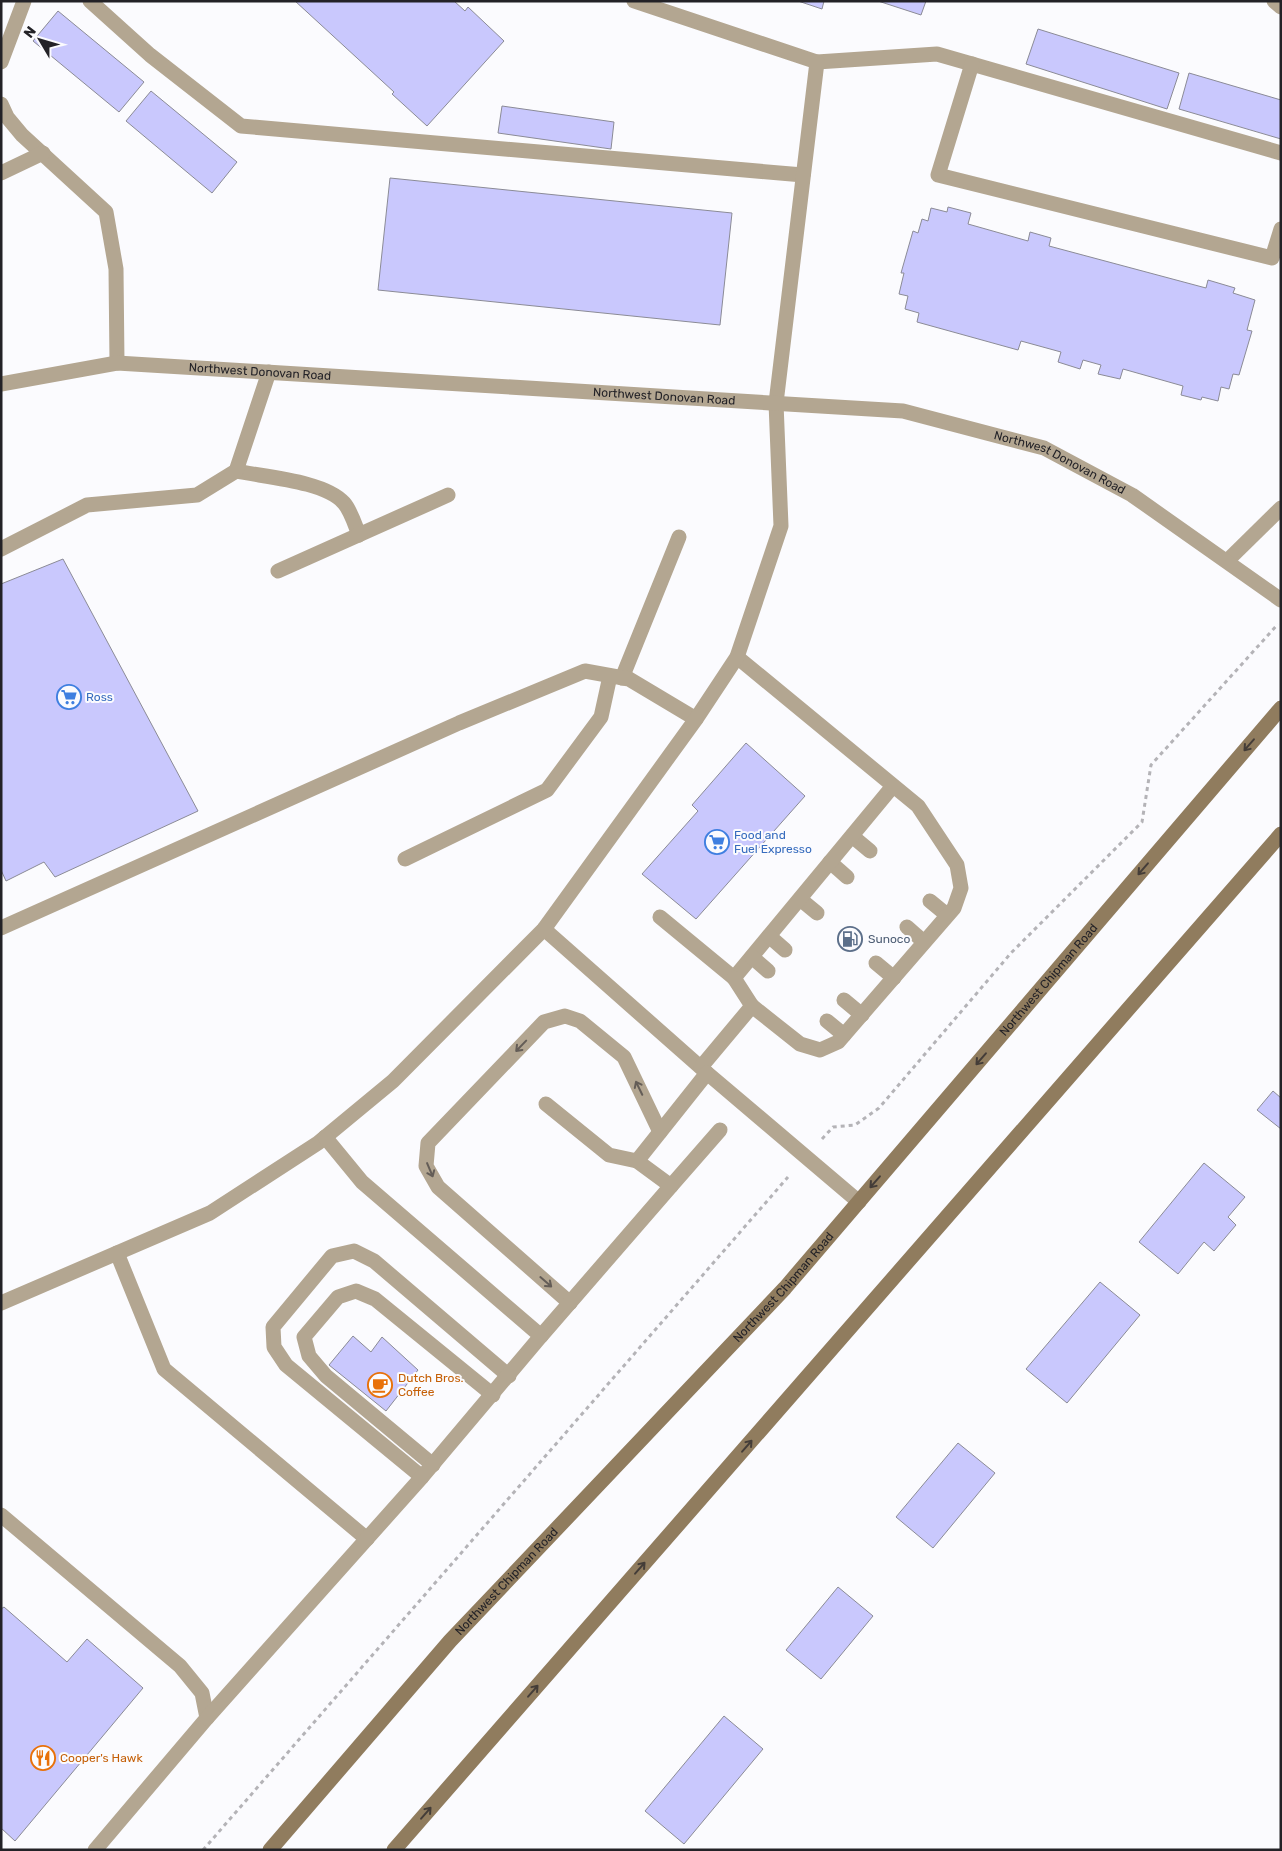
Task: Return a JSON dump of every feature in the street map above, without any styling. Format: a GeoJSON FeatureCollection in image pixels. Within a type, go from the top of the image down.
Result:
{"type":"FeatureCollection","features":[{"type":"Feature","properties":{"kind":"main road","name":"Northwest Chipman Road"},"geometry":{"type":"LineString","coordinates":[[270,1850],[450,1641],[785,1288],[1281,708]]}},
{"type":"Feature","properties":{"kind":"main road"},"geometry":{"type":"LineString","coordinates":[[394,1850],[1281,834]]}},
{"type":"Feature","properties":{"kind":"street"},"geometry":{"type":"LineString","coordinates":[[1,62],[24,1]]}},
{"type":"Feature","properties":{"kind":"street"},"geometry":{"type":"LineString","coordinates":[[90,1],[150,55],[241,126],[803,176]]}},
{"type":"Feature","properties":{"kind":"street"},"geometry":{"type":"LineString","coordinates":[[634,1],[817,62],[937,54],[1281,153]]}},
{"type":"Feature","properties":{"kind":"street"},"geometry":{"type":"LineString","coordinates":[[1274,1],[1281,7]]}},
{"type":"Feature","properties":{"kind":"street"},"geometry":{"type":"LineString","coordinates":[[1,1303],[210,1213],[325,1137],[393,1081],[544,929],[696,719],[737,657],[781,526],[776,402],[817,62]]}},
{"type":"Feature","properties":{"kind":"street"},"geometry":{"type":"LineString","coordinates":[[972,64],[938,175],[1272,258],[1281,229]]}},
{"type":"Feature","properties":{"kind":"street"},"geometry":{"type":"LineString","coordinates":[[1,104],[6,117],[106,212],[116,269],[118,363]]}},
{"type":"Feature","properties":{"kind":"street"},"geometry":{"type":"LineString","coordinates":[[1,173],[43,153]]}},
{"type":"Feature","properties":{"kind":"street","name":"Northwest Donovan Road"},"geometry":{"type":"LineString","coordinates":[[1,384],[118,363],[904,411],[1044,448],[1132,495],[1227,560],[1281,600]]}},
{"type":"Feature","properties":{"kind":"street"},"geometry":{"type":"LineString","coordinates":[[1,549],[87,505],[197,495],[236,471],[269,372]]}},
{"type":"Feature","properties":{"kind":"street"},"geometry":{"type":"LineString","coordinates":[[236,471],[308,485],[331,492],[345,503],[359,535]]}},
{"type":"Feature","properties":{"kind":"street"},"geometry":{"type":"LineString","coordinates":[[278,571],[448,495]]}},
{"type":"Feature","properties":{"kind":"street"},"geometry":{"type":"LineString","coordinates":[[1227,560],[1281,508]]}},
{"type":"Feature","properties":{"kind":"street"},"geometry":{"type":"LineString","coordinates":[[405,860],[547,790],[601,717],[616,677],[680,537]]}},
{"type":"Feature","properties":{"kind":"street"},"geometry":{"type":"LineString","coordinates":[[660,917],[734,978],[752,1006],[800,1044],[820,1050],[838,1042],[862,1015],[954,908],[961,888],[957,865],[918,806],[737,657]]}},
{"type":"Feature","properties":{"kind":"street"},"geometry":{"type":"LineString","coordinates":[[1,928],[459,723],[585,672],[629,679],[696,719]]}},
{"type":"Feature","properties":{"kind":"street"},"geometry":{"type":"LineString","coordinates":[[734,978],[893,786]]}},
{"type":"Feature","properties":{"kind":"street"},"geometry":{"type":"LineString","coordinates":[[852,836],[870,851]]}},
{"type":"Feature","properties":{"kind":"street"},"geometry":{"type":"LineString","coordinates":[[830,862],[847,877]]}},
{"type":"Feature","properties":{"kind":"street"},"geometry":{"type":"LineString","coordinates":[[800,899],[817,913]]}},
{"type":"Feature","properties":{"kind":"street"},"geometry":{"type":"LineString","coordinates":[[930,901],[948,915]]}},
{"type":"Feature","properties":{"kind":"street"},"geometry":{"type":"LineString","coordinates":[[907,927],[924,942]]}},
{"type":"Feature","properties":{"kind":"street"},"geometry":{"type":"LineString","coordinates":[[544,929],[704,1070],[859,1202]]}},
{"type":"Feature","properties":{"kind":"street"},"geometry":{"type":"LineString","coordinates":[[769,936],[785,950]]}},
{"type":"Feature","properties":{"kind":"street"},"geometry":{"type":"LineString","coordinates":[[752,958],[768,970]]}},
{"type":"Feature","properties":{"kind":"street"},"geometry":{"type":"LineString","coordinates":[[876,963],[894,978]]}},
{"type":"Feature","properties":{"kind":"street"},"geometry":{"type":"LineString","coordinates":[[844,1000],[862,1015]]}},
{"type":"Feature","properties":{"kind":"street"},"geometry":{"type":"LineString","coordinates":[[637,1161],[752,1006]]}},
{"type":"Feature","properties":{"kind":"street"},"geometry":{"type":"LineString","coordinates":[[570,1304],[438,1187],[426,1166],[428,1143],[544,1022],[565,1016],[580,1021],[624,1057],[660,1132]]}},
{"type":"Feature","properties":{"kind":"street"},"geometry":{"type":"LineString","coordinates":[[828,1021],[844,1035]]}},
{"type":"Feature","properties":{"kind":"street"},"geometry":{"type":"LineString","coordinates":[[546,1104],[609,1155],[637,1161],[670,1186]]}},
{"type":"Feature","properties":{"kind":"street"},"geometry":{"type":"LineString","coordinates":[[95,1850],[207,1718],[433,1465],[541,1336],[720,1130]]}},
{"type":"Feature","properties":{"kind":"street"},"geometry":{"type":"LineString","coordinates":[[325,1137],[362,1182],[541,1336]]}},
{"type":"Feature","properties":{"kind":"street"},"geometry":{"type":"LineString","coordinates":[[422,1477],[286,1365],[274,1347],[273,1327],[332,1256],[354,1251],[374,1261],[509,1376]]}},
{"type":"Feature","properties":{"kind":"street"},"geometry":{"type":"LineString","coordinates":[[117,1253],[164,1369],[366,1539]]}},
{"type":"Feature","properties":{"kind":"street"},"geometry":{"type":"LineString","coordinates":[[433,1465],[326,1376],[309,1356],[304,1337],[338,1297],[356,1291],[375,1299],[493,1395]]}},
{"type":"Feature","properties":{"kind":"street"},"geometry":{"type":"LineString","coordinates":[[1,1515],[180,1666],[202,1693],[207,1718]]}},
{"type":"Feature","properties":{"kind":"path"},"geometry":{"type":"LineString","coordinates":[[203,1850],[833,1127],[855,1125],[879,1108],[1011,953],[1142,822],[1151,765],[1281,621]]}},
{"type":"Feature","properties":{"kind":"building"},"geometry":{"type":"Polygon","coordinates":[[[295,1],[454,1],[465,11],[468,7],[504,41],[427,126],[392,94],[394,92],[295,1]]]}},
{"type":"Feature","properties":{"kind":"building"},"geometry":{"type":"Polygon","coordinates":[[[798,1],[824,1],[822,9],[798,1]]]}},
{"type":"Feature","properties":{"kind":"building"},"geometry":{"type":"Polygon","coordinates":[[[878,1],[926,1],[921,15],[878,1]]]}},
{"type":"Feature","properties":{"kind":"building"},"geometry":{"type":"Polygon","coordinates":[[[58,11],[144,82],[119,112],[33,41],[58,11]]]}},
{"type":"Feature","properties":{"kind":"building"},"geometry":{"type":"Polygon","coordinates":[[[1038,29],[1179,73],[1167,109],[1026,64],[1038,29]]]}},
{"type":"Feature","properties":{"kind":"building"},"geometry":{"type":"Polygon","coordinates":[[[1189,73],[1281,100],[1281,139],[1179,109],[1189,73]]]}},
{"type":"Feature","properties":{"kind":"building"},"geometry":{"type":"Polygon","coordinates":[[[151,91],[237,162],[212,193],[126,121],[151,91]]]}},
{"type":"Feature","properties":{"kind":"building"},"geometry":{"type":"Polygon","coordinates":[[[502,106],[614,122],[611,149],[498,133],[502,106]]]}},
{"type":"Feature","properties":{"kind":"building"},"geometry":{"type":"Polygon","coordinates":[[[390,178],[732,213],[720,325],[378,290],[390,178]]]}},
{"type":"Feature","properties":{"kind":"building"},"geometry":{"type":"Polygon","coordinates":[[[948,207],[971,213],[968,224],[1028,241],[1030,232],[1051,238],[1049,246],[1206,288],[1208,280],[1235,288],[1233,293],[1255,300],[1247,330],[1252,331],[1239,375],[1233,374],[1229,389],[1221,387],[1218,401],[1202,397],[1201,400],[1181,395],[1183,386],[1123,369],[1120,379],[1098,374],[1101,365],[1083,360],[1080,369],[1058,362],[1061,352],[1021,341],[1018,350],[917,322],[919,313],[905,309],[908,296],[899,294],[904,273],[901,273],[913,231],[918,233],[922,219],[928,221],[931,208],[947,212],[948,207]]]}},
{"type":"Feature","properties":{"kind":"building","name":"Ross"},"geometry":{"type":"Polygon","coordinates":[[[63,559],[198,811],[55,877],[44,862],[6,881],[1,870],[1,584],[63,559]]]}},
{"type":"Feature","properties":{"kind":"building","name":"Food and Fuel Expresso"},"geometry":{"type":"Polygon","coordinates":[[[746,743],[805,796],[696,919],[642,874],[698,811],[692,805],[746,743]]]}},
{"type":"Feature","properties":{"kind":"building"},"geometry":{"type":"Polygon","coordinates":[[[1273,1091],[1281,1098],[1281,1129],[1257,1110],[1273,1091]]]}},
{"type":"Feature","properties":{"kind":"building"},"geometry":{"type":"Polygon","coordinates":[[[1204,1163],[1245,1197],[1228,1217],[1236,1225],[1214,1251],[1204,1242],[1178,1274],[1139,1242],[1204,1163]]]}},
{"type":"Feature","properties":{"kind":"building"},"geometry":{"type":"Polygon","coordinates":[[[1100,1282],[1140,1315],[1067,1403],[1026,1369],[1100,1282]]]}},
{"type":"Feature","properties":{"kind":"building","name":"Dutch Bros. Coffee"},"geometry":{"type":"Polygon","coordinates":[[[353,1336],[371,1352],[382,1337],[418,1370],[386,1411],[329,1365],[353,1336]]]}},
{"type":"Feature","properties":{"kind":"building"},"geometry":{"type":"Polygon","coordinates":[[[958,1443],[995,1473],[933,1548],[896,1517],[958,1443]]]}},
{"type":"Feature","properties":{"kind":"building"},"geometry":{"type":"Polygon","coordinates":[[[838,1587],[873,1616],[821,1679],[786,1650],[838,1587]]]}},
{"type":"Feature","properties":{"kind":"building","name":"Cooper's Hawk"},"geometry":{"type":"Polygon","coordinates":[[[4,1607],[67,1662],[87,1639],[143,1688],[15,1841],[1,1828],[1,1609],[4,1607]]]}},
{"type":"Feature","properties":{"kind":"building"},"geometry":{"type":"Polygon","coordinates":[[[724,1716],[763,1749],[684,1844],[645,1811],[724,1716]]]}},
{"type":"Feature","properties":{"kind":"place","name":"Ross"},"geometry":{"type":"Point","coordinates":[69,697]}},
{"type":"Feature","properties":{"kind":"place","name":"Food and Fuel Expresso"},"geometry":{"type":"Point","coordinates":[717,842]}},
{"type":"Feature","properties":{"kind":"place","name":"Sunoco"},"geometry":{"type":"Point","coordinates":[850,939]}},
{"type":"Feature","properties":{"kind":"place","name":"Dutch Bros. Coffee"},"geometry":{"type":"Point","coordinates":[380,1385]}},
{"type":"Feature","properties":{"kind":"place","name":"Cooper's Hawk"},"geometry":{"type":"Point","coordinates":[43,1758]}}]}
